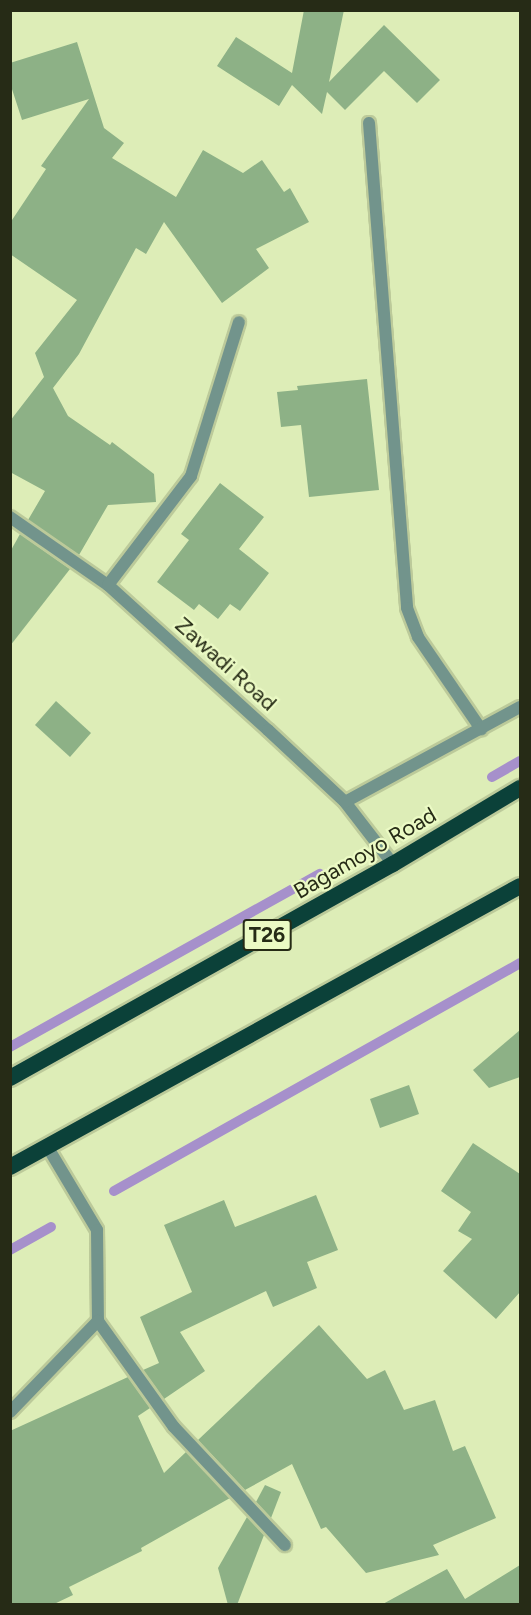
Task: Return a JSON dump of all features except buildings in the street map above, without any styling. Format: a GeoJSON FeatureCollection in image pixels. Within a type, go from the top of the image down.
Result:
{"type":"FeatureCollection","features":[{"type":"Feature","properties":{"kind":"highway","name":"Bagamoyo Road"},"geometry":{"type":"LineString","coordinates":[[10,1078],[393,864],[520,788]]}},
{"type":"Feature","properties":{"kind":"highway"},"geometry":{"type":"LineString","coordinates":[[10,1167],[520,886]]}},
{"type":"Feature","properties":{"kind":"street"},"geometry":{"type":"LineString","coordinates":[[369,123],[407,608],[418,637],[482,729]]}},
{"type":"Feature","properties":{"kind":"street"},"geometry":{"type":"LineString","coordinates":[[108,585],[191,476],[239,322]]}},
{"type":"Feature","properties":{"kind":"street","name":"Zawadi Road"},"geometry":{"type":"LineString","coordinates":[[10,517],[108,585],[345,802],[393,864]]}},
{"type":"Feature","properties":{"kind":"street"},"geometry":{"type":"LineString","coordinates":[[345,802],[520,707]]}},
{"type":"Feature","properties":{"kind":"street"},"geometry":{"type":"LineString","coordinates":[[47,1146],[97,1230],[98,1321],[174,1427],[285,1545]]}},
{"type":"Feature","properties":{"kind":"street"},"geometry":{"type":"LineString","coordinates":[[10,1412],[98,1321]]}},
{"type":"Feature","properties":{"kind":"waterway"},"geometry":{"type":"LineString","coordinates":[[492,777],[520,761]]}},
{"type":"Feature","properties":{"kind":"waterway"},"geometry":{"type":"LineString","coordinates":[[10,1047],[320,874]]}},
{"type":"Feature","properties":{"kind":"waterway"},"geometry":{"type":"LineString","coordinates":[[114,1191],[520,963]]}},
{"type":"Feature","properties":{"kind":"waterway"},"geometry":{"type":"LineString","coordinates":[[10,1250],[51,1227]]}}]}
